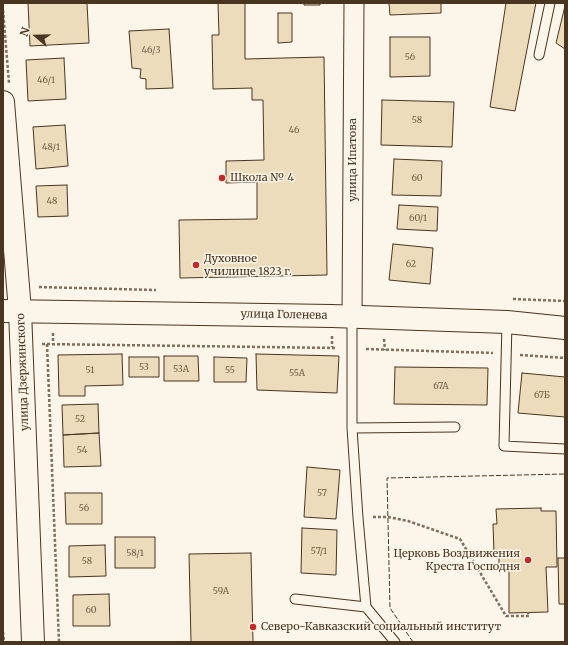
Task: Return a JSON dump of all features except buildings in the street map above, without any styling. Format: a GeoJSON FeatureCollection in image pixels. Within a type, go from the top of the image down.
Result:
{"type":"FeatureCollection","features":[{"type":"Feature","properties":{"kind":"main road","name":"улица Дзержинского"},"geometry":{"type":"LineString","coordinates":[[3,102],[12,311],[22,343],[33,642]]}},
{"type":"Feature","properties":{"kind":"main road","name":"улица Голенева"},"geometry":{"type":"LineString","coordinates":[[12,311],[352,316],[507,322],[565,328]]}},
{"type":"Feature","properties":{"kind":"street","name":"улица Ипатова"},"geometry":{"type":"LineString","coordinates":[[352,316],[354,3]]}},
{"type":"Feature","properties":{"kind":"lane"},"geometry":{"type":"LineString","coordinates":[[539,55],[550,3]]}},
{"type":"Feature","properties":{"kind":"lane"},"geometry":{"type":"LineString","coordinates":[[352,316],[352,428],[366,607],[395,642]]}},
{"type":"Feature","properties":{"kind":"lane"},"geometry":{"type":"LineString","coordinates":[[507,322],[505,354],[504,446],[565,449]]}},
{"type":"Feature","properties":{"kind":"lane"},"geometry":{"type":"LineString","coordinates":[[352,428],[455,427]]}},
{"type":"Feature","properties":{"kind":"lane"},"geometry":{"type":"LineString","coordinates":[[295,599],[366,607]]}},
{"type":"Feature","properties":{"kind":"path"},"geometry":{"type":"LineString","coordinates":[[22,343],[332,348],[505,354],[565,358]]}},
{"type":"Feature","properties":{"kind":"path"},"geometry":{"type":"LineString","coordinates":[[47,344],[59,642]]}},
{"type":"Feature","properties":{"kind":"path"},"geometry":{"type":"LineString","coordinates":[[358,518],[388,517],[408,521],[460,539],[506,616],[528,616],[528,612]]}},
{"type":"Feature","properties":{"kind":"path"},"geometry":{"type":"LineString","coordinates":[[3,632],[4,642]]}},
{"type":"Feature","properties":{"kind":"fence"},"geometry":{"type":"LineString","coordinates":[[413,642],[390,608],[387,478],[565,474]]}},
{"type":"Feature","properties":{"kind":"place","name":"Школа № 4"},"geometry":{"type":"Point","coordinates":[222,178]}},
{"type":"Feature","properties":{"kind":"place","name":"Духовное училище 1823 г."},"geometry":{"type":"Point","coordinates":[196,265]}},
{"type":"Feature","properties":{"kind":"place","name":"Церковь Воздвижения Креста Господня"},"geometry":{"type":"Point","coordinates":[528,560]}},
{"type":"Feature","properties":{"kind":"place","name":"Северо-Кавказский социальный институт"},"geometry":{"type":"Point","coordinates":[253,627]}}]}
